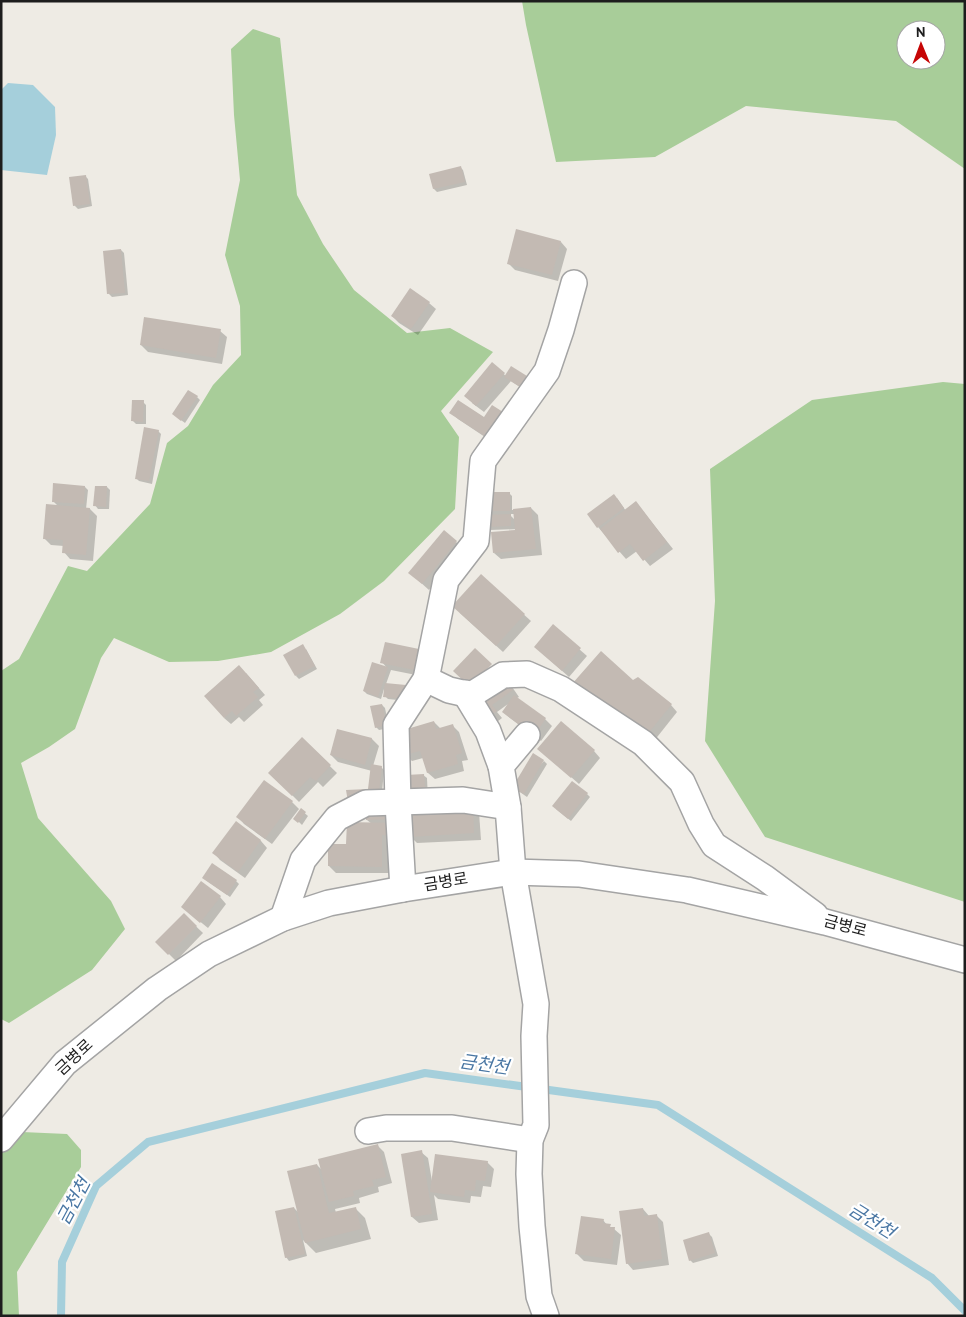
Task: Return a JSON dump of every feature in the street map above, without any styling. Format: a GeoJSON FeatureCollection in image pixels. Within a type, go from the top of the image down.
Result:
{"type":"FeatureCollection","features":[{"type":"Feature","properties":{"kind":"street"},"geometry":{"type":"LineString","coordinates":[[403,889],[396,725],[426,680],[446,580],[476,541],[484,461],[547,371],[574,283]]}},
{"type":"Feature","properties":{"kind":"street"},"geometry":{"type":"LineString","coordinates":[[426,680],[449,690],[471,694],[503,675],[527,674],[560,689],[643,743],[682,782],[701,824],[714,844],[765,878],[825,922]]}},
{"type":"Feature","properties":{"kind":"street"},"geometry":{"type":"LineString","coordinates":[[465,693],[488,731],[501,766],[508,807],[513,872],[536,1004],[533,1133],[529,1174],[532,1226],[540,1296],[546,1316]]}},
{"type":"Feature","properties":{"kind":"street"},"geometry":{"type":"LineString","coordinates":[[501,766],[527,735]]}},
{"type":"Feature","properties":{"kind":"street"},"geometry":{"type":"LineString","coordinates":[[283,918],[304,860],[337,818],[366,804],[463,800],[508,807]]}},
{"type":"Feature","properties":{"kind":"street","name":"금병로"},"geometry":{"type":"LineString","coordinates":[[1,1139],[66,1064],[157,989],[209,954],[283,918],[329,903],[403,889],[513,872],[579,874],[687,890],[825,922],[965,960]]}},
{"type":"Feature","properties":{"kind":"street"},"geometry":{"type":"LineString","coordinates":[[368,1131],[386,1128],[452,1128],[533,1133]]}},
{"type":"Feature","properties":{"kind":"green space"},"geometry":{"type":"Polygon","coordinates":[[[522,1],[965,1],[965,169],[896,121],[746,106],[655,157],[556,162],[522,1]]]}},
{"type":"Feature","properties":{"kind":"green space"},"geometry":{"type":"Polygon","coordinates":[[[253,29],[280,38],[297,195],[323,244],[354,290],[407,333],[450,328],[493,352],[441,411],[459,437],[455,509],[384,581],[340,614],[271,652],[218,661],[169,662],[114,638],[101,658],[75,729],[21,763],[38,818],[111,901],[125,929],[92,970],[9,1023],[1,1019],[1,671],[19,659],[68,566],[87,571],[150,504],[167,443],[188,426],[213,385],[241,355],[240,306],[225,255],[240,180],[234,115],[231,49],[253,29]]]}},
{"type":"Feature","properties":{"kind":"green space"},"geometry":{"type":"Polygon","coordinates":[[[943,382],[965,384],[965,902],[765,837],[705,741],[715,601],[710,469],[812,400],[943,382]]]}},
{"type":"Feature","properties":{"kind":"green space"},"geometry":{"type":"Polygon","coordinates":[[[22,1132],[67,1134],[81,1150],[81,1167],[17,1272],[19,1316],[1,1316],[1,1154],[22,1132]]]}},
{"type":"Feature","properties":{"kind":"water"},"geometry":{"type":"Polygon","coordinates":[[[8,83],[33,85],[55,107],[56,135],[47,175],[1,170],[1,90],[8,83]]]}},
{"type":"Feature","properties":{"kind":"building"},"geometry":{"type":"Polygon","coordinates":[[[461,166],[465,182],[433,189],[429,174],[461,166]]]}},
{"type":"Feature","properties":{"kind":"building"},"geometry":{"type":"Polygon","coordinates":[[[86,175],[90,204],[73,206],[69,177],[86,175]]]}},
{"type":"Feature","properties":{"kind":"building"},"geometry":{"type":"Polygon","coordinates":[[[516,229],[561,241],[552,275],[507,264],[516,229]]]}},
{"type":"Feature","properties":{"kind":"building"},"geometry":{"type":"Polygon","coordinates":[[[121,249],[125,293],[107,294],[103,251],[121,249]]]}},
{"type":"Feature","properties":{"kind":"building"},"geometry":{"type":"Polygon","coordinates":[[[410,288],[430,302],[411,329],[391,316],[410,288]]]}},
{"type":"Feature","properties":{"kind":"building"},"geometry":{"type":"Polygon","coordinates":[[[144,317],[221,329],[216,358],[140,345],[144,317]]]}},
{"type":"Feature","properties":{"kind":"building"},"geometry":{"type":"Polygon","coordinates":[[[492,362],[505,373],[476,406],[464,396],[492,362]]]}},
{"type":"Feature","properties":{"kind":"building"},"geometry":{"type":"Polygon","coordinates":[[[511,366],[527,376],[520,387],[504,377],[511,366]]]}},
{"type":"Feature","properties":{"kind":"building"},"geometry":{"type":"Polygon","coordinates":[[[188,390],[198,396],[181,421],[172,414],[188,390]]]}},
{"type":"Feature","properties":{"kind":"building"},"geometry":{"type":"Polygon","coordinates":[[[132,400],[144,400],[143,422],[131,421],[132,400]]]}},
{"type":"Feature","properties":{"kind":"building"},"geometry":{"type":"Polygon","coordinates":[[[458,400],[484,417],[492,405],[503,412],[486,437],[449,413],[458,400]]]}},
{"type":"Feature","properties":{"kind":"building"},"geometry":{"type":"Polygon","coordinates":[[[144,427],[159,430],[149,481],[135,479],[144,427]]]}},
{"type":"Feature","properties":{"kind":"building"},"geometry":{"type":"Polygon","coordinates":[[[53,483],[85,486],[84,504],[52,502],[53,483]]]}},
{"type":"Feature","properties":{"kind":"building"},"geometry":{"type":"Polygon","coordinates":[[[95,486],[107,486],[106,507],[93,506],[95,486]]]}},
{"type":"Feature","properties":{"kind":"building"},"geometry":{"type":"Polygon","coordinates":[[[485,492],[510,492],[510,511],[485,511],[485,492]]]}},
{"type":"Feature","properties":{"kind":"building"},"geometry":{"type":"Polygon","coordinates":[[[614,494],[624,508],[597,528],[587,514],[614,494]]]}},
{"type":"Feature","properties":{"kind":"building"},"geometry":{"type":"Polygon","coordinates":[[[636,501],[667,542],[643,561],[630,544],[618,553],[600,529],[636,501]]]}},
{"type":"Feature","properties":{"kind":"building"},"geometry":{"type":"Polygon","coordinates":[[[46,504],[90,508],[86,555],[62,553],[63,540],[43,539],[46,504]]]}},
{"type":"Feature","properties":{"kind":"building"},"geometry":{"type":"Polygon","coordinates":[[[531,507],[536,549],[493,553],[491,532],[515,530],[513,509],[531,507]]]}},
{"type":"Feature","properties":{"kind":"building"},"geometry":{"type":"Polygon","coordinates":[[[511,514],[511,526],[485,527],[485,515],[511,514]]]}},
{"type":"Feature","properties":{"kind":"building"},"geometry":{"type":"Polygon","coordinates":[[[444,530],[457,541],[422,584],[408,573],[444,530]]]}},
{"type":"Feature","properties":{"kind":"building"},"geometry":{"type":"Polygon","coordinates":[[[481,574],[525,614],[496,646],[452,606],[481,574]]]}},
{"type":"Feature","properties":{"kind":"building"},"geometry":{"type":"Polygon","coordinates":[[[553,624],[581,648],[562,671],[534,647],[553,624]]]}},
{"type":"Feature","properties":{"kind":"building"},"geometry":{"type":"Polygon","coordinates":[[[385,642],[419,649],[415,670],[380,663],[385,642]]]}},
{"type":"Feature","properties":{"kind":"building"},"geometry":{"type":"Polygon","coordinates":[[[303,644],[315,666],[295,676],[283,655],[303,644]]]}},
{"type":"Feature","properties":{"kind":"building"},"geometry":{"type":"Polygon","coordinates":[[[475,648],[492,664],[470,687],[453,671],[475,648]]]}},
{"type":"Feature","properties":{"kind":"building"},"geometry":{"type":"Polygon","coordinates":[[[601,651],[633,680],[638,677],[672,704],[646,736],[572,684],[601,651]]]}},
{"type":"Feature","properties":{"kind":"building"},"geometry":{"type":"Polygon","coordinates":[[[372,662],[388,667],[378,697],[363,691],[372,662]]]}},
{"type":"Feature","properties":{"kind":"building"},"geometry":{"type":"Polygon","coordinates":[[[239,665],[259,688],[253,692],[258,697],[236,716],[232,711],[224,718],[204,696],[239,665]]]}},
{"type":"Feature","properties":{"kind":"building"},"geometry":{"type":"Polygon","coordinates":[[[503,676],[513,690],[492,705],[497,711],[485,719],[470,699],[503,676]]]}},
{"type":"Feature","properties":{"kind":"building"},"geometry":{"type":"Polygon","coordinates":[[[385,683],[406,685],[404,699],[383,697],[385,683]]]}},
{"type":"Feature","properties":{"kind":"building"},"geometry":{"type":"Polygon","coordinates":[[[514,695],[546,718],[534,736],[502,712],[514,695]]]}},
{"type":"Feature","properties":{"kind":"building"},"geometry":{"type":"Polygon","coordinates":[[[382,704],[387,725],[375,728],[370,706],[382,704]]]}},
{"type":"Feature","properties":{"kind":"building"},"geometry":{"type":"Polygon","coordinates":[[[434,721],[436,729],[453,724],[462,753],[456,755],[458,764],[427,773],[420,751],[404,755],[397,732],[434,721]]]}},
{"type":"Feature","properties":{"kind":"building"},"geometry":{"type":"Polygon","coordinates":[[[561,721],[595,750],[571,778],[537,749],[561,721]]]}},
{"type":"Feature","properties":{"kind":"building"},"geometry":{"type":"Polygon","coordinates":[[[337,729],[372,738],[365,765],[330,755],[337,729]]]}},
{"type":"Feature","properties":{"kind":"building"},"geometry":{"type":"Polygon","coordinates":[[[302,737],[331,765],[316,781],[310,777],[292,796],[268,773],[302,737]]]}},
{"type":"Feature","properties":{"kind":"building"},"geometry":{"type":"Polygon","coordinates":[[[533,753],[544,760],[524,794],[512,788],[533,753]]]}},
{"type":"Feature","properties":{"kind":"building"},"geometry":{"type":"Polygon","coordinates":[[[371,764],[382,766],[378,801],[348,802],[346,790],[368,789],[371,764]]]}},
{"type":"Feature","properties":{"kind":"building"},"geometry":{"type":"Polygon","coordinates":[[[424,774],[426,797],[408,799],[406,775],[424,774]]]}},
{"type":"Feature","properties":{"kind":"building"},"geometry":{"type":"Polygon","coordinates":[[[264,780],[293,801],[265,839],[236,817],[264,780]]]}},
{"type":"Feature","properties":{"kind":"building"},"geometry":{"type":"Polygon","coordinates":[[[572,781],[588,793],[568,819],[552,806],[572,781]]]}},
{"type":"Feature","properties":{"kind":"building"},"geometry":{"type":"Polygon","coordinates":[[[473,804],[474,833],[409,837],[408,807],[473,804]]]}},
{"type":"Feature","properties":{"kind":"building"},"geometry":{"type":"Polygon","coordinates":[[[393,806],[394,819],[366,820],[366,808],[393,806]]]}},
{"type":"Feature","properties":{"kind":"building"},"geometry":{"type":"Polygon","coordinates":[[[301,808],[306,812],[298,823],[293,819],[301,808]]]}},
{"type":"Feature","properties":{"kind":"building"},"geometry":{"type":"Polygon","coordinates":[[[236,821],[261,840],[238,872],[212,853],[236,821]]]}},
{"type":"Feature","properties":{"kind":"building"},"geometry":{"type":"Polygon","coordinates":[[[347,822],[396,823],[396,836],[382,835],[382,867],[328,866],[328,844],[346,844],[347,822]]]}},
{"type":"Feature","properties":{"kind":"building"},"geometry":{"type":"Polygon","coordinates":[[[212,863],[237,880],[227,895],[202,878],[212,863]]]}},
{"type":"Feature","properties":{"kind":"building"},"geometry":{"type":"Polygon","coordinates":[[[201,881],[221,896],[200,923],[181,907],[201,881]]]}},
{"type":"Feature","properties":{"kind":"building"},"geometry":{"type":"Polygon","coordinates":[[[184,913],[197,926],[168,955],[155,942],[184,913]]]}},
{"type":"Feature","properties":{"kind":"building"},"geometry":{"type":"Polygon","coordinates":[[[378,1144],[386,1177],[372,1180],[374,1186],[353,1191],[354,1196],[329,1202],[318,1159],[378,1144]]]}},
{"type":"Feature","properties":{"kind":"building"},"geometry":{"type":"Polygon","coordinates":[[[422,1150],[432,1214],[411,1217],[401,1154],[422,1150]]]}},
{"type":"Feature","properties":{"kind":"building"},"geometry":{"type":"Polygon","coordinates":[[[435,1154],[488,1161],[485,1181],[476,1180],[475,1191],[465,1190],[464,1197],[430,1192],[435,1154]]]}},
{"type":"Feature","properties":{"kind":"building"},"geometry":{"type":"Polygon","coordinates":[[[317,1164],[329,1213],[356,1207],[361,1229],[305,1243],[287,1171],[317,1164]]]}},
{"type":"Feature","properties":{"kind":"building"},"geometry":{"type":"Polygon","coordinates":[[[294,1207],[305,1254],[285,1258],[275,1211],[294,1207]]]}},
{"type":"Feature","properties":{"kind":"building"},"geometry":{"type":"Polygon","coordinates":[[[643,1208],[644,1216],[657,1214],[662,1259],[626,1264],[619,1211],[643,1208]]]}},
{"type":"Feature","properties":{"kind":"building"},"geometry":{"type":"Polygon","coordinates":[[[581,1216],[604,1219],[603,1223],[611,1224],[610,1227],[615,1227],[611,1259],[575,1254],[581,1216]]]}},
{"type":"Feature","properties":{"kind":"building"},"geometry":{"type":"Polygon","coordinates":[[[709,1232],[715,1253],[689,1261],[683,1240],[709,1232]]]}},
{"type":"Feature","properties":{"kind":"waterway","name":"금천천"},"geometry":{"type":"LineString","coordinates":[[61,1316],[62,1262],[96,1186],[148,1142],[425,1073],[658,1105],[932,1278],[965,1311]]}}]}
